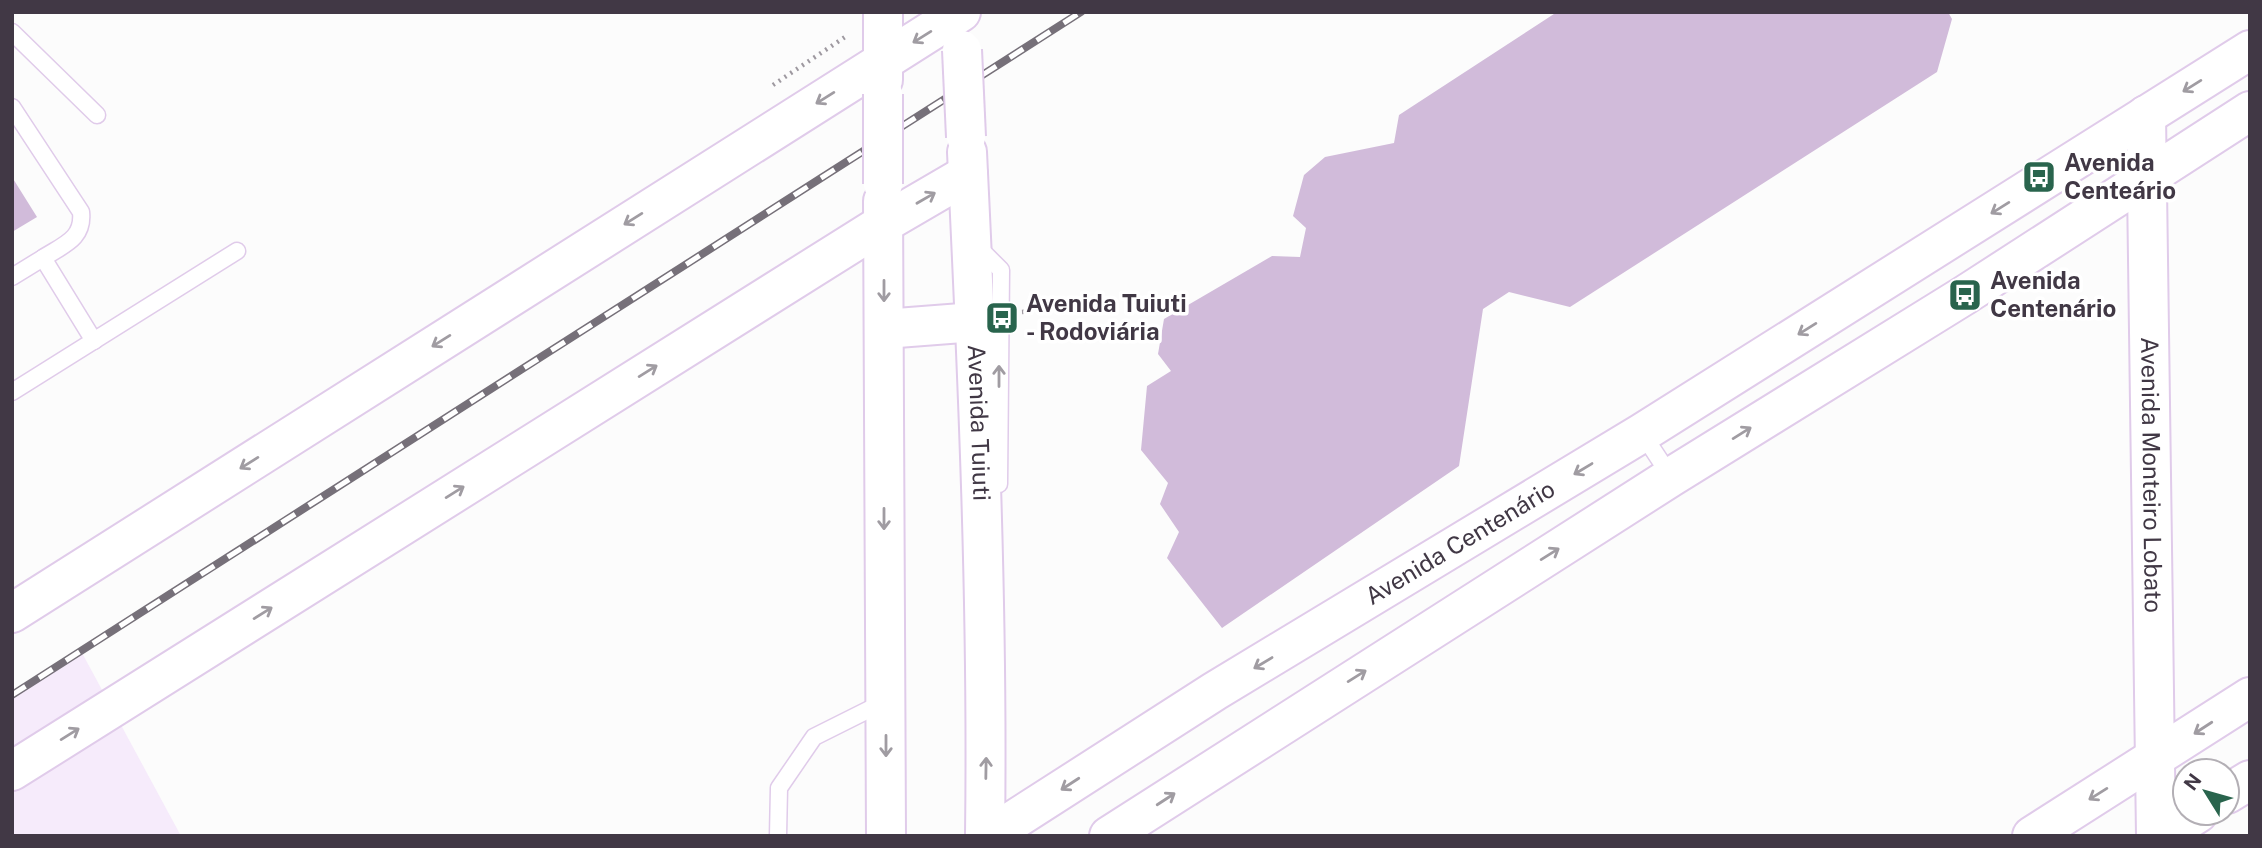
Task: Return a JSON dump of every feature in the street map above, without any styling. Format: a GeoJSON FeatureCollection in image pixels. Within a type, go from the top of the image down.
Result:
{"type":"FeatureCollection","features":[{"type":"Feature","properties":{"kind":"main road"},"geometry":{"type":"LineString","coordinates":[[883,12],[886,836]]}},
{"type":"Feature","properties":{"kind":"main road"},"geometry":{"type":"LineString","coordinates":[[12,613],[883,77],[961,12]]}},
{"type":"Feature","properties":{"kind":"main road","name":"Avenida Tuiuti"},"geometry":{"type":"LineString","coordinates":[[961,12],[987,688],[987,836]]}},
{"type":"Feature","properties":{"kind":"main road","name":"Avenida Centenário"},"geometry":{"type":"LineString","coordinates":[[987,836],[1215,691],[1642,433],[2250,50]]}},
{"type":"Feature","properties":{"kind":"main road"},"geometry":{"type":"LineString","coordinates":[[1108,836],[1671,477],[1965,295],[2250,111]]}},
{"type":"Feature","properties":{"kind":"main road","name":"Avenida Monteiro Lobato"},"geometry":{"type":"LineString","coordinates":[[2146,115],[2156,836]]}},
{"type":"Feature","properties":{"kind":"main road"},"geometry":{"type":"LineString","coordinates":[[12,771],[884,223],[967,156]]}},
{"type":"Feature","properties":{"kind":"main road"},"geometry":{"type":"LineString","coordinates":[[884,328],[975,322]]}},
{"type":"Feature","properties":{"kind":"main road"},"geometry":{"type":"LineString","coordinates":[[2032,836],[2250,697]]}},
{"type":"Feature","properties":{"kind":"lane"},"geometry":{"type":"LineString","coordinates":[[12,32],[97,115]]}},
{"type":"Feature","properties":{"kind":"lane"},"geometry":{"type":"LineString","coordinates":[[12,107],[81,212],[83,224],[77,235],[12,277]]}},
{"type":"Feature","properties":{"kind":"lane"},"geometry":{"type":"LineString","coordinates":[[971,240],[1001,270],[999,496]]}},
{"type":"Feature","properties":{"kind":"lane"},"geometry":{"type":"LineString","coordinates":[[12,392],[236,251]]}},
{"type":"Feature","properties":{"kind":"lane"},"geometry":{"type":"LineString","coordinates":[[43,258],[94,341]]}},
{"type":"Feature","properties":{"kind":"lane"},"geometry":{"type":"LineString","coordinates":[[1642,433],[1671,477]]}},
{"type":"Feature","properties":{"kind":"lane"},"geometry":{"type":"LineString","coordinates":[[987,688],[999,635],[999,565]]}},
{"type":"Feature","properties":{"kind":"lane"},"geometry":{"type":"LineString","coordinates":[[778,836],[779,788],[814,737],[886,701]]}},
{"type":"Feature","properties":{"kind":"shaded area"},"geometry":{"type":"Polygon","coordinates":[[[81,651],[181,836],[12,836],[12,695],[81,651]]]}},
{"type":"Feature","properties":{"kind":"building"},"geometry":{"type":"Polygon","coordinates":[[[1557,12],[1948,12],[1952,19],[1937,72],[1570,307],[1509,292],[1483,309],[1459,466],[1222,628],[1167,558],[1179,532],[1160,504],[1168,483],[1141,450],[1147,386],[1171,371],[1158,354],[1164,319],[1272,256],[1300,257],[1306,228],[1293,216],[1304,175],[1325,157],[1394,143],[1399,115],[1557,12]]]}},
{"type":"Feature","properties":{"kind":"building"},"geometry":{"type":"Polygon","coordinates":[[[12,177],[37,217],[12,232],[12,177]]]}},
{"type":"Feature","properties":{"kind":"railway"},"geometry":{"type":"LineString","coordinates":[[12,695],[1081,12]]}},
{"type":"Feature","properties":{"kind":"place","name":"Avenida Centeário"},"geometry":{"type":"Point","coordinates":[2039,177]}},
{"type":"Feature","properties":{"kind":"place","name":"Avenida Centenário"},"geometry":{"type":"Point","coordinates":[1965,295]}},
{"type":"Feature","properties":{"kind":"place","name":"Avenida Tuiuti - Rodoviária"},"geometry":{"type":"Point","coordinates":[1002,318]}}]}
